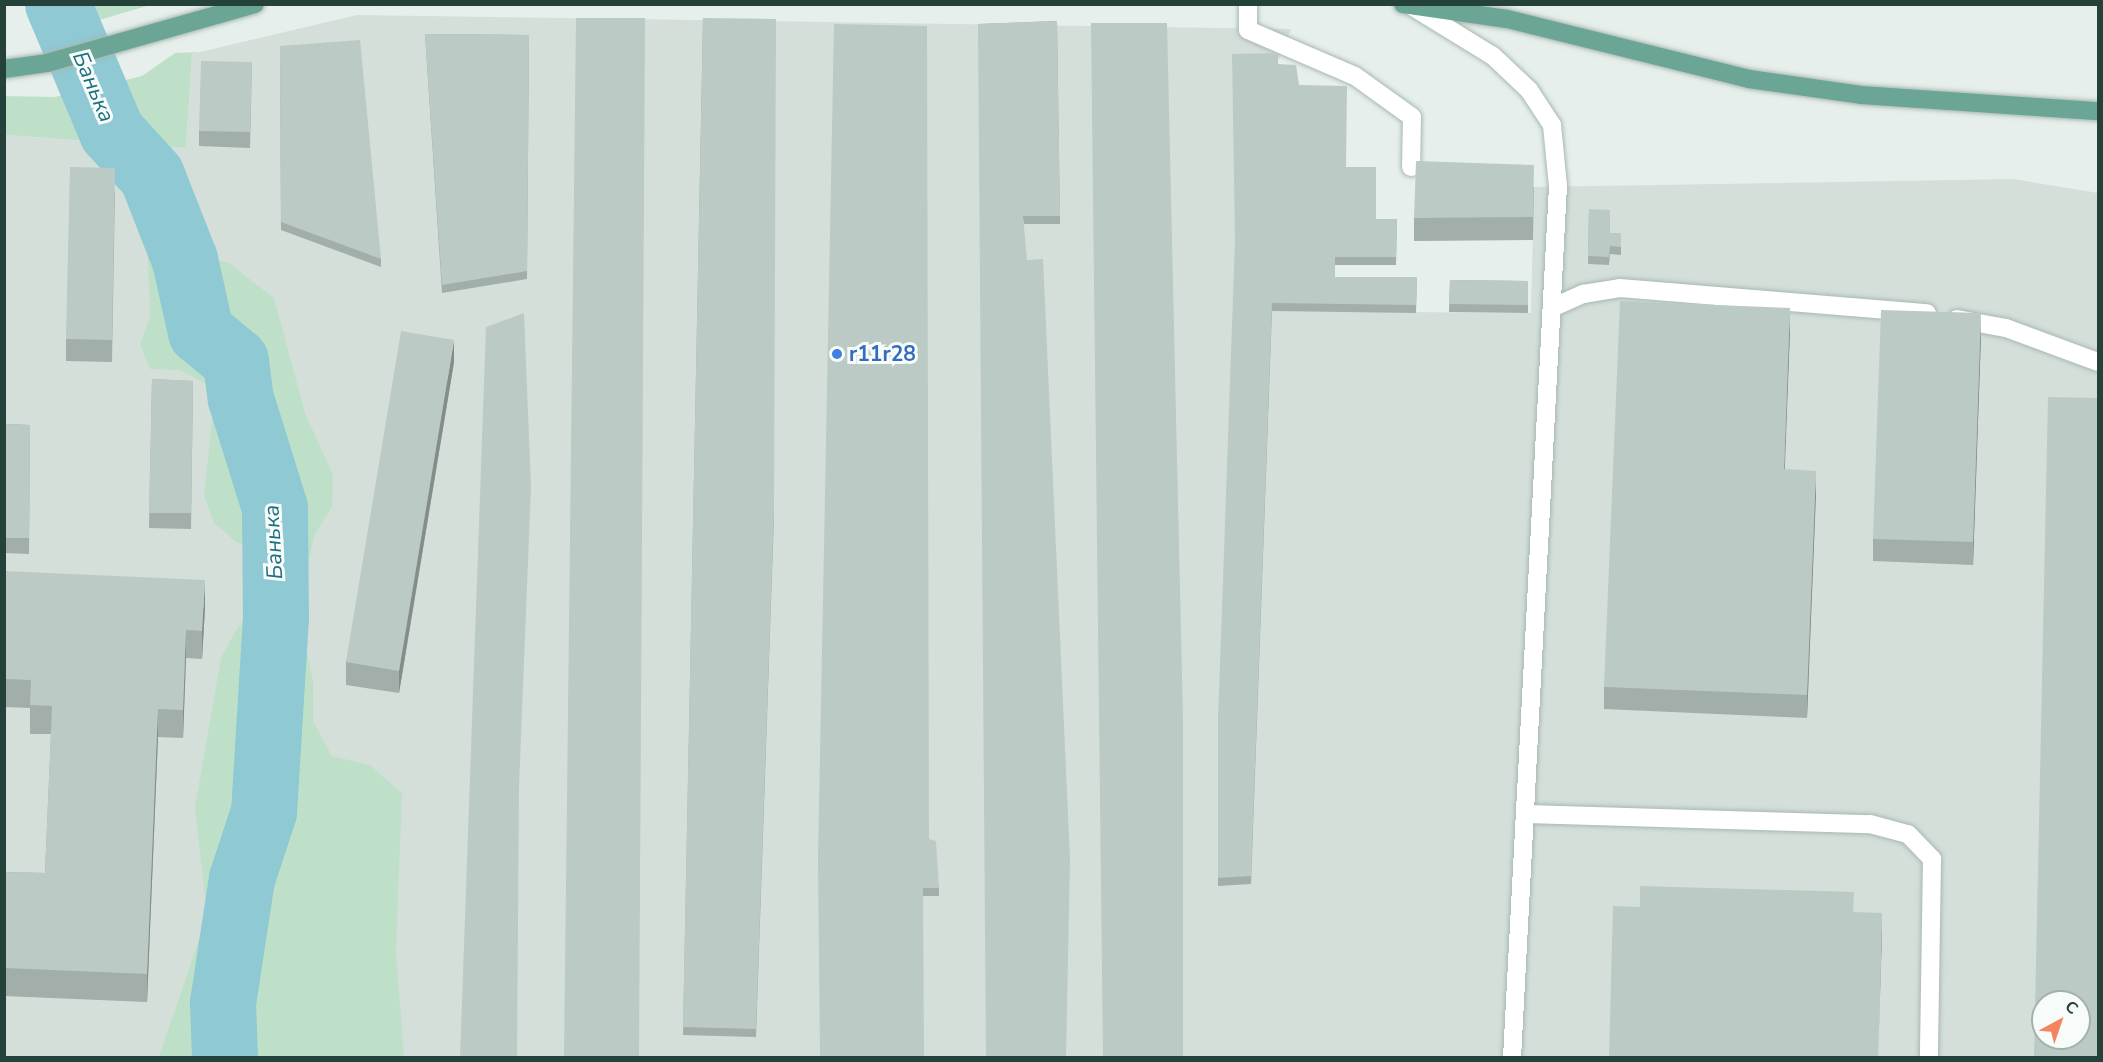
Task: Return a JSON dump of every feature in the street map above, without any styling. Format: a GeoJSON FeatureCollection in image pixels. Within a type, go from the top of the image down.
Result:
{"type":"FeatureCollection","features":[{"type":"Feature","properties":{"kind":"main road"},"geometry":{"type":"LineString","coordinates":[[4,69],[47,63],[255,4]]}},
{"type":"Feature","properties":{"kind":"main road"},"geometry":{"type":"LineString","coordinates":[[1402,4],[1507,19],[1749,79],[1861,95],[2098,111]]}},
{"type":"Feature","properties":{"kind":"lane"},"geometry":{"type":"LineString","coordinates":[[1248,4],[1248,30],[1355,76],[1412,117],[1411,167]]}},
{"type":"Feature","properties":{"kind":"lane"},"geometry":{"type":"LineString","coordinates":[[1410,5],[1493,56],[1529,90],[1552,125],[1558,186],[1556,306],[1512,1058]]}},
{"type":"Feature","properties":{"kind":"lane"},"geometry":{"type":"LineString","coordinates":[[1556,306],[1583,294],[1620,288],[1920,312],[2006,328],[2098,362]]}},
{"type":"Feature","properties":{"kind":"lane"},"geometry":{"type":"LineString","coordinates":[[1526,814],[1870,824],[1908,834],[1932,859],[1929,1058]]}},
{"type":"Feature","properties":{"kind":"shaded area"},"geometry":{"type":"Polygon","coordinates":[[[357,15],[1291,29],[1278,61],[1272,311],[1531,313],[1534,187],[2013,179],[2098,193],[2098,1057],[5,1057],[4,135],[186,148],[192,54],[357,15]]]}},
{"type":"Feature","properties":{"kind":"green space"},"geometry":{"type":"Polygon","coordinates":[[[70,5],[150,5],[79,26],[70,5]]]}},
{"type":"Feature","properties":{"kind":"green space"},"geometry":{"type":"Polygon","coordinates":[[[199,52],[192,54],[186,148],[5,135],[5,96],[55,97],[142,76],[175,53],[199,52]]]}},
{"type":"Feature","properties":{"kind":"green space"},"geometry":{"type":"Polygon","coordinates":[[[147,229],[176,234],[199,255],[229,263],[274,298],[305,413],[333,475],[332,507],[315,534],[308,564],[236,542],[214,523],[204,496],[213,410],[205,383],[180,370],[150,369],[140,344],[150,317],[147,229]]]}},
{"type":"Feature","properties":{"kind":"green space"},"geometry":{"type":"Polygon","coordinates":[[[299,619],[313,680],[313,721],[332,756],[370,765],[402,793],[396,952],[404,1057],[159,1057],[207,916],[195,807],[221,658],[239,625],[299,619]]]}},
{"type":"Feature","properties":{"kind":"water"},"geometry":{"type":"Polygon","coordinates":[[[34,5],[70,5],[79,26],[47,34],[34,5]]]}},
{"type":"Feature","properties":{"kind":"building"},"geometry":{"type":"Polygon","coordinates":[[[576,18],[645,18],[639,1058],[564,1058],[576,18]]]}},
{"type":"Feature","properties":{"kind":"building"},"geometry":{"type":"Polygon","coordinates":[[[703,18],[776,19],[774,509],[756,1029],[683,1027],[703,18]]]}},
{"type":"Feature","properties":{"kind":"building"},"geometry":{"type":"Polygon","coordinates":[[[1057,21],[1060,216],[1023,216],[1027,260],[1043,259],[1070,859],[1066,1058],[986,1058],[978,24],[1057,21]]]}},
{"type":"Feature","properties":{"kind":"building"},"geometry":{"type":"Polygon","coordinates":[[[1091,23],[1167,23],[1183,720],[1183,1058],[1103,1058],[1091,23]]]}},
{"type":"Feature","properties":{"kind":"building"},"geometry":{"type":"Polygon","coordinates":[[[834,24],[927,26],[929,839],[936,841],[939,888],[923,888],[924,1058],[820,1058],[818,860],[834,24]]]}},
{"type":"Feature","properties":{"kind":"building"},"geometry":{"type":"Polygon","coordinates":[[[425,34],[529,35],[527,271],[442,285],[425,34]]]}},
{"type":"Feature","properties":{"kind":"building"},"geometry":{"type":"Polygon","coordinates":[[[360,40],[381,259],[281,222],[280,46],[360,40]]]}},
{"type":"Feature","properties":{"kind":"building"},"geometry":{"type":"Polygon","coordinates":[[[1278,53],[1278,64],[1296,65],[1299,85],[1347,86],[1346,167],[1376,167],[1376,219],[1397,219],[1396,257],[1335,257],[1335,277],[1417,277],[1416,305],[1272,303],[1251,876],[1218,878],[1218,721],[1235,240],[1232,54],[1278,53]]]}},
{"type":"Feature","properties":{"kind":"building"},"geometry":{"type":"Polygon","coordinates":[[[201,61],[252,62],[250,132],[199,131],[201,61]]]}},
{"type":"Feature","properties":{"kind":"building"},"geometry":{"type":"Polygon","coordinates":[[[1416,161],[1534,165],[1533,217],[1414,218],[1416,161]]]}},
{"type":"Feature","properties":{"kind":"building"},"geometry":{"type":"Polygon","coordinates":[[[70,167],[115,168],[112,340],[66,339],[70,167]]]}},
{"type":"Feature","properties":{"kind":"building"},"geometry":{"type":"Polygon","coordinates":[[[1589,209],[1610,210],[1610,233],[1621,233],[1621,247],[1610,246],[1609,257],[1588,256],[1589,209]]]}},
{"type":"Feature","properties":{"kind":"building"},"geometry":{"type":"Polygon","coordinates":[[[1450,280],[1528,281],[1528,305],[1449,304],[1450,280]]]}},
{"type":"Feature","properties":{"kind":"building"},"geometry":{"type":"Polygon","coordinates":[[[1620,301],[1790,308],[1784,469],[1816,471],[1807,695],[1604,687],[1620,301]]]}},
{"type":"Feature","properties":{"kind":"building"},"geometry":{"type":"Polygon","coordinates":[[[1881,310],[1981,313],[1973,542],[1873,539],[1881,310]]]}},
{"type":"Feature","properties":{"kind":"building"},"geometry":{"type":"Polygon","coordinates":[[[524,313],[531,487],[519,787],[517,1058],[460,1058],[486,327],[524,313]]]}},
{"type":"Feature","properties":{"kind":"building"},"geometry":{"type":"Polygon","coordinates":[[[401,331],[454,340],[399,671],[346,662],[401,331]]]}},
{"type":"Feature","properties":{"kind":"building"},"geometry":{"type":"Polygon","coordinates":[[[152,379],[193,381],[191,513],[149,513],[152,379]]]}},
{"type":"Feature","properties":{"kind":"building"},"geometry":{"type":"Polygon","coordinates":[[[2048,397],[2098,398],[2098,1058],[2034,1058],[2034,1050],[2091,1050],[2091,990],[2035,990],[2048,397]]]}},
{"type":"Feature","properties":{"kind":"building"},"geometry":{"type":"Polygon","coordinates":[[[4,424],[30,425],[29,538],[4,538],[4,424]]]}},
{"type":"Feature","properties":{"kind":"building"},"geometry":{"type":"Polygon","coordinates":[[[4,571],[205,580],[202,631],[186,630],[183,710],[158,709],[147,974],[4,968],[4,872],[45,873],[52,706],[30,705],[31,680],[4,679],[4,571]]]}},
{"type":"Feature","properties":{"kind":"building"},"geometry":{"type":"Polygon","coordinates":[[[1640,886],[1854,892],[1853,912],[1882,913],[1878,1058],[1609,1058],[1613,906],[1640,907],[1640,886]]]}},
{"type":"Feature","properties":{"kind":"waterway","name":"Банька"},"geometry":{"type":"LineString","coordinates":[[58,4],[112,132],[152,176],[185,260],[201,332],[236,361],[241,399],[275,508],[276,617],[264,812],[242,879],[223,1003],[225,1058]]}},
{"type":"Feature","properties":{"kind":"place","name":"r11r28"},"geometry":{"type":"Point","coordinates":[837,354]}}]}
